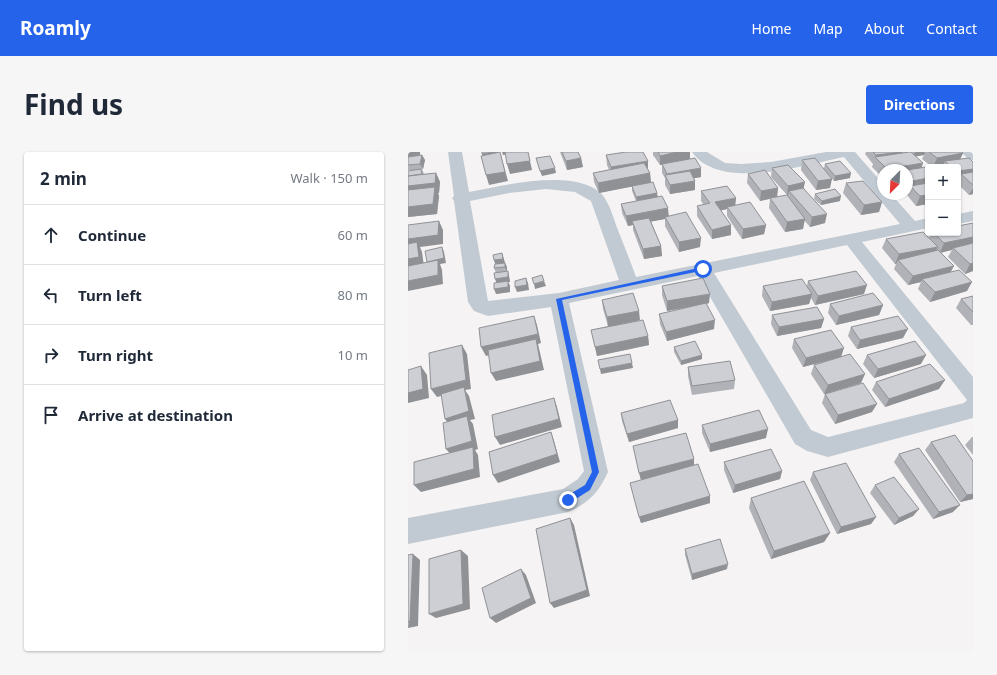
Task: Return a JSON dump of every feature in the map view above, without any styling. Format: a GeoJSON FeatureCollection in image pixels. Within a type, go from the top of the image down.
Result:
{"type":"FeatureCollection","features":[{"type":"Feature","properties":{"kind":"street"},"geometry":{"type":"LineString","coordinates":[[455,152],[460,198],[477,302],[481,306],[488,309],[559,299],[920,225]]}},
{"type":"Feature","properties":{"kind":"street"},"geometry":{"type":"LineString","coordinates":[[699,152],[714,164],[727,168],[751,169],[847,152],[877,187]]}},
{"type":"Feature","properties":{"kind":"street"},"geometry":{"type":"LineString","coordinates":[[968,152],[973,156]]}},
{"type":"Feature","properties":{"kind":"street"},"geometry":{"type":"LineString","coordinates":[[460,198],[542,184],[562,184],[581,189],[592,194],[600,203],[630,285]]}},
{"type":"Feature","properties":{"kind":"street"},"geometry":{"type":"LineString","coordinates":[[890,200],[920,225]]}},
{"type":"Feature","properties":{"kind":"street"},"geometry":{"type":"LineString","coordinates":[[961,218],[973,216]]}},
{"type":"Feature","properties":{"kind":"street"},"geometry":{"type":"LineString","coordinates":[[852,240],[973,393]]}},
{"type":"Feature","properties":{"kind":"street"},"geometry":{"type":"LineString","coordinates":[[703,269],[803,437],[815,444],[828,447],[971,410],[973,407]]}},
{"type":"Feature","properties":{"kind":"street"},"geometry":{"type":"LineString","coordinates":[[408,531],[568,500],[587,487],[596,472],[559,299]]}},
{"type":"Feature","properties":{"kind":"building"},"geometry":{"type":"Polygon","coordinates":[[[482,152],[494,152],[482,154],[482,152]]]}},
{"type":"Feature","properties":{"kind":"building"},"geometry":{"type":"Polygon","coordinates":[[[500,152],[505,172],[486,175],[481,156],[500,152]]]}},
{"type":"Feature","properties":{"kind":"building"},"geometry":{"type":"Polygon","coordinates":[[[505,152],[528,152],[530,161],[507,164],[505,152]]]}},
{"type":"Feature","properties":{"kind":"building"},"geometry":{"type":"Polygon","coordinates":[[[562,152],[578,152],[581,158],[566,161],[562,152]]]}},
{"type":"Feature","properties":{"kind":"building"},"geometry":{"type":"Polygon","coordinates":[[[626,152],[643,152],[648,161],[611,167],[606,155],[626,152]]]}},
{"type":"Feature","properties":{"kind":"building"},"geometry":{"type":"Polygon","coordinates":[[[658,152],[677,152],[660,156],[658,152]]]}},
{"type":"Feature","properties":{"kind":"building"},"geometry":{"type":"Polygon","coordinates":[[[873,152],[902,152],[876,155],[873,152]]]}},
{"type":"Feature","properties":{"kind":"building"},"geometry":{"type":"Polygon","coordinates":[[[911,152],[923,163],[913,165],[882,164],[875,157],[911,152]]]}},
{"type":"Feature","properties":{"kind":"building"},"geometry":{"type":"Polygon","coordinates":[[[929,152],[962,152],[963,153],[937,158],[929,152]]]}},
{"type":"Feature","properties":{"kind":"building"},"geometry":{"type":"Polygon","coordinates":[[[422,155],[420,164],[408,165],[408,157],[422,155]]]}},
{"type":"Feature","properties":{"kind":"building"},"geometry":{"type":"Polygon","coordinates":[[[550,156],[555,168],[540,171],[536,158],[550,156]]]}},
{"type":"Feature","properties":{"kind":"building"},"geometry":{"type":"Polygon","coordinates":[[[695,158],[701,168],[667,174],[662,164],[695,158]]]}},
{"type":"Feature","properties":{"kind":"building"},"geometry":{"type":"Polygon","coordinates":[[[815,158],[832,179],[818,181],[802,160],[815,158]]]}},
{"type":"Feature","properties":{"kind":"building"},"geometry":{"type":"Polygon","coordinates":[[[969,158],[973,162],[973,169],[961,171],[961,164],[948,164],[945,161],[969,158]]]}},
{"type":"Feature","properties":{"kind":"building"},"geometry":{"type":"Polygon","coordinates":[[[840,161],[851,173],[835,176],[825,164],[840,161]]]}},
{"type":"Feature","properties":{"kind":"building"},"geometry":{"type":"Polygon","coordinates":[[[644,163],[650,173],[598,183],[593,173],[644,163]]]}},
{"type":"Feature","properties":{"kind":"building"},"geometry":{"type":"Polygon","coordinates":[[[788,165],[805,182],[788,186],[772,168],[788,165]]]}},
{"type":"Feature","properties":{"kind":"building"},"geometry":{"type":"Polygon","coordinates":[[[925,167],[925,179],[913,181],[913,169],[925,167]]]}},
{"type":"Feature","properties":{"kind":"building"},"geometry":{"type":"Polygon","coordinates":[[[421,169],[422,174],[408,176],[408,171],[421,169]]]}},
{"type":"Feature","properties":{"kind":"building"},"geometry":{"type":"Polygon","coordinates":[[[765,170],[778,188],[761,191],[748,174],[765,170]]]}},
{"type":"Feature","properties":{"kind":"building"},"geometry":{"type":"Polygon","coordinates":[[[690,171],[695,181],[670,185],[665,175],[690,171]]]}},
{"type":"Feature","properties":{"kind":"building"},"geometry":{"type":"Polygon","coordinates":[[[973,172],[973,185],[961,174],[973,172]]]}},
{"type":"Feature","properties":{"kind":"building"},"geometry":{"type":"Polygon","coordinates":[[[436,173],[435,183],[408,186],[408,176],[436,173]]]}},
{"type":"Feature","properties":{"kind":"building"},"geometry":{"type":"Polygon","coordinates":[[[863,181],[877,196],[877,200],[882,202],[864,205],[846,183],[863,181]]]}},
{"type":"Feature","properties":{"kind":"building"},"geometry":{"type":"Polygon","coordinates":[[[653,182],[657,193],[636,197],[632,186],[653,182]]]}},
{"type":"Feature","properties":{"kind":"building"},"geometry":{"type":"Polygon","coordinates":[[[925,184],[925,195],[920,196],[913,189],[913,186],[925,184]]]}},
{"type":"Feature","properties":{"kind":"building"},"geometry":{"type":"Polygon","coordinates":[[[727,186],[736,198],[715,202],[731,225],[712,230],[697,206],[710,203],[701,191],[727,186]]]}},
{"type":"Feature","properties":{"kind":"building"},"geometry":{"type":"Polygon","coordinates":[[[435,187],[433,204],[408,207],[408,190],[435,187]]]}},
{"type":"Feature","properties":{"kind":"building"},"geometry":{"type":"Polygon","coordinates":[[[803,188],[827,214],[812,217],[789,191],[803,188]]]}},
{"type":"Feature","properties":{"kind":"building"},"geometry":{"type":"Polygon","coordinates":[[[835,189],[841,196],[822,201],[815,194],[835,189]]]}},
{"type":"Feature","properties":{"kind":"building"},"geometry":{"type":"Polygon","coordinates":[[[787,195],[805,219],[787,222],[770,198],[787,195]]]}},
{"type":"Feature","properties":{"kind":"building"},"geometry":{"type":"Polygon","coordinates":[[[662,196],[668,208],[626,216],[621,204],[662,196]]]}},
{"type":"Feature","properties":{"kind":"building"},"geometry":{"type":"Polygon","coordinates":[[[750,202],[766,225],[743,229],[727,207],[750,202]]]}},
{"type":"Feature","properties":{"kind":"building"},"geometry":{"type":"Polygon","coordinates":[[[686,212],[701,238],[679,242],[665,217],[686,212]]]}},
{"type":"Feature","properties":{"kind":"building"},"geometry":{"type":"Polygon","coordinates":[[[649,218],[661,246],[643,249],[632,221],[649,218]]]}},
{"type":"Feature","properties":{"kind":"building"},"geometry":{"type":"Polygon","coordinates":[[[439,221],[438,235],[408,239],[408,225],[439,221]]]}},
{"type":"Feature","properties":{"kind":"building"},"geometry":{"type":"Polygon","coordinates":[[[973,223],[973,237],[944,243],[937,236],[961,236],[961,225],[973,223]]]}},
{"type":"Feature","properties":{"kind":"building"},"geometry":{"type":"Polygon","coordinates":[[[923,232],[925,236],[927,236],[938,247],[899,254],[886,239],[923,232]]]}},
{"type":"Feature","properties":{"kind":"building"},"geometry":{"type":"Polygon","coordinates":[[[417,242],[419,257],[408,259],[408,244],[417,242]]]}},
{"type":"Feature","properties":{"kind":"building"},"geometry":{"type":"Polygon","coordinates":[[[973,243],[973,263],[970,264],[953,248],[973,243]]]}},
{"type":"Feature","properties":{"kind":"building"},"geometry":{"type":"Polygon","coordinates":[[[442,247],[444,258],[427,262],[425,251],[442,247]]]}},
{"type":"Feature","properties":{"kind":"building"},"geometry":{"type":"Polygon","coordinates":[[[938,250],[954,266],[913,276],[898,260],[938,250]]]}},
{"type":"Feature","properties":{"kind":"building"},"geometry":{"type":"Polygon","coordinates":[[[502,253],[503,259],[494,260],[493,255],[502,253]]]}},
{"type":"Feature","properties":{"kind":"building"},"geometry":{"type":"Polygon","coordinates":[[[438,260],[438,275],[408,281],[408,266],[438,260]]]}},
{"type":"Feature","properties":{"kind":"building"},"geometry":{"type":"Polygon","coordinates":[[[505,263],[505,267],[494,268],[495,264],[505,263]]]}},
{"type":"Feature","properties":{"kind":"building"},"geometry":{"type":"Polygon","coordinates":[[[959,270],[972,282],[935,292],[922,279],[959,270]]]}},
{"type":"Feature","properties":{"kind":"building"},"geometry":{"type":"Polygon","coordinates":[[[508,271],[508,277],[495,279],[494,273],[508,271]]]}},
{"type":"Feature","properties":{"kind":"building"},"geometry":{"type":"Polygon","coordinates":[[[856,271],[867,285],[818,296],[808,281],[856,271]]]}},
{"type":"Feature","properties":{"kind":"building"},"geometry":{"type":"Polygon","coordinates":[[[542,275],[544,281],[534,284],[532,278],[542,275]]]}},
{"type":"Feature","properties":{"kind":"building"},"geometry":{"type":"Polygon","coordinates":[[[526,278],[527,285],[515,287],[515,281],[526,278]]]}},
{"type":"Feature","properties":{"kind":"building"},"geometry":{"type":"Polygon","coordinates":[[[703,278],[710,294],[667,301],[662,286],[703,278]]]}},
{"type":"Feature","properties":{"kind":"building"},"geometry":{"type":"Polygon","coordinates":[[[802,279],[812,294],[772,302],[763,286],[802,279]]]}},
{"type":"Feature","properties":{"kind":"building"},"geometry":{"type":"Polygon","coordinates":[[[508,281],[508,287],[494,289],[494,283],[508,281]]]}},
{"type":"Feature","properties":{"kind":"building"},"geometry":{"type":"Polygon","coordinates":[[[633,293],[639,311],[607,317],[602,300],[633,293]]]}},
{"type":"Feature","properties":{"kind":"building"},"geometry":{"type":"Polygon","coordinates":[[[873,293],[883,305],[839,316],[830,304],[873,293]]]}},
{"type":"Feature","properties":{"kind":"building"},"geometry":{"type":"Polygon","coordinates":[[[973,296],[973,312],[961,299],[973,296]]]}},
{"type":"Feature","properties":{"kind":"building"},"geometry":{"type":"Polygon","coordinates":[[[706,303],[715,320],[666,332],[659,314],[706,303]]]}},
{"type":"Feature","properties":{"kind":"building"},"geometry":{"type":"Polygon","coordinates":[[[817,307],[824,319],[779,327],[772,315],[817,307]]]}},
{"type":"Feature","properties":{"kind":"building"},"geometry":{"type":"Polygon","coordinates":[[[534,316],[538,334],[481,347],[479,328],[534,316]]]}},
{"type":"Feature","properties":{"kind":"building"},"geometry":{"type":"Polygon","coordinates":[[[898,316],[908,329],[860,340],[851,327],[898,316]]]}},
{"type":"Feature","properties":{"kind":"building"},"geometry":{"type":"Polygon","coordinates":[[[643,320],[648,336],[595,347],[591,330],[643,320]]]}},
{"type":"Feature","properties":{"kind":"building"},"geometry":{"type":"Polygon","coordinates":[[[831,330],[844,348],[806,358],[794,339],[831,330]]]}},
{"type":"Feature","properties":{"kind":"building"},"geometry":{"type":"Polygon","coordinates":[[[536,339],[540,361],[491,373],[488,350],[536,339]]]}},
{"type":"Feature","properties":{"kind":"building"},"geometry":{"type":"Polygon","coordinates":[[[695,341],[702,355],[681,361],[674,347],[695,341]]]}},
{"type":"Feature","properties":{"kind":"building"},"geometry":{"type":"Polygon","coordinates":[[[915,341],[926,355],[878,369],[867,355],[915,341]]]}},
{"type":"Feature","properties":{"kind":"building"},"geometry":{"type":"Polygon","coordinates":[[[462,345],[466,380],[431,389],[429,353],[462,345]]]}},
{"type":"Feature","properties":{"kind":"building"},"geometry":{"type":"Polygon","coordinates":[[[630,354],[632,363],[600,369],[598,360],[630,354]]]}},
{"type":"Feature","properties":{"kind":"building"},"geometry":{"type":"Polygon","coordinates":[[[850,354],[865,374],[828,385],[814,365],[850,354]]]}},
{"type":"Feature","properties":{"kind":"building"},"geometry":{"type":"Polygon","coordinates":[[[730,361],[735,380],[692,386],[688,367],[730,361]]]}},
{"type":"Feature","properties":{"kind":"building"},"geometry":{"type":"Polygon","coordinates":[[[930,364],[945,380],[889,399],[876,382],[930,364]]]}},
{"type":"Feature","properties":{"kind":"building"},"geometry":{"type":"Polygon","coordinates":[[[421,366],[423,389],[408,393],[408,370],[421,366]]]}},
{"type":"Feature","properties":{"kind":"building"},"geometry":{"type":"Polygon","coordinates":[[[863,383],[877,404],[838,415],[825,394],[863,383]]]}},
{"type":"Feature","properties":{"kind":"building"},"geometry":{"type":"Polygon","coordinates":[[[464,387],[469,411],[445,419],[441,394],[464,387]]]}},
{"type":"Feature","properties":{"kind":"building"},"geometry":{"type":"Polygon","coordinates":[[[554,398],[559,419],[495,437],[492,415],[554,398]]]}},
{"type":"Feature","properties":{"kind":"building"},"geometry":{"type":"Polygon","coordinates":[[[670,400],[678,420],[627,434],[621,413],[670,400]]]}},
{"type":"Feature","properties":{"kind":"building"},"geometry":{"type":"Polygon","coordinates":[[[759,410],[768,429],[710,444],[702,425],[759,410]]]}},
{"type":"Feature","properties":{"kind":"building"},"geometry":{"type":"Polygon","coordinates":[[[467,416],[472,441],[446,449],[443,423],[467,416]]]}},
{"type":"Feature","properties":{"kind":"building"},"geometry":{"type":"Polygon","coordinates":[[[551,432],[557,454],[493,475],[489,452],[551,432]]]}},
{"type":"Feature","properties":{"kind":"building"},"geometry":{"type":"Polygon","coordinates":[[[686,433],[694,459],[639,473],[633,446],[686,433]]]}},
{"type":"Feature","properties":{"kind":"building"},"geometry":{"type":"Polygon","coordinates":[[[955,435],[973,461],[973,494],[967,495],[931,442],[955,435]]]}},
{"type":"Feature","properties":{"kind":"building"},"geometry":{"type":"Polygon","coordinates":[[[473,447],[474,469],[414,485],[414,462],[473,447]]]}},
{"type":"Feature","properties":{"kind":"building"},"geometry":{"type":"Polygon","coordinates":[[[919,448],[960,505],[939,512],[899,454],[919,448]]]}},
{"type":"Feature","properties":{"kind":"building"},"geometry":{"type":"Polygon","coordinates":[[[771,449],[782,471],[735,485],[724,462],[771,449]]]}},
{"type":"Feature","properties":{"kind":"building"},"geometry":{"type":"Polygon","coordinates":[[[846,463],[876,517],[841,527],[813,472],[846,463]]]}},
{"type":"Feature","properties":{"kind":"building"},"geometry":{"type":"Polygon","coordinates":[[[698,464],[710,496],[639,517],[630,483],[698,464]]]}},
{"type":"Feature","properties":{"kind":"building"},"geometry":{"type":"Polygon","coordinates":[[[894,477],[919,509],[899,518],[875,485],[894,477]]]}},
{"type":"Feature","properties":{"kind":"building"},"geometry":{"type":"Polygon","coordinates":[[[804,481],[830,533],[774,551],[751,498],[804,481]]]}},
{"type":"Feature","properties":{"kind":"building"},"geometry":{"type":"Polygon","coordinates":[[[570,518],[587,590],[550,603],[536,529],[570,518]]]}},
{"type":"Feature","properties":{"kind":"building"},"geometry":{"type":"Polygon","coordinates":[[[720,539],[728,564],[692,574],[685,549],[720,539]]]}},
{"type":"Feature","properties":{"kind":"building"},"geometry":{"type":"Polygon","coordinates":[[[461,550],[463,604],[429,614],[429,559],[461,550]]]}},
{"type":"Feature","properties":{"kind":"building"},"geometry":{"type":"Polygon","coordinates":[[[413,554],[410,621],[408,622],[408,555],[413,554]]]}},
{"type":"Feature","properties":{"kind":"building"},"geometry":{"type":"Polygon","coordinates":[[[521,569],[531,598],[490,618],[482,588],[521,569]]]}},
{"type":"Feature","properties":{"kind":"route"},"geometry":{"type":"LineString","coordinates":[[568,500],[587,487],[596,472],[559,299],[703,269]]}}]}
